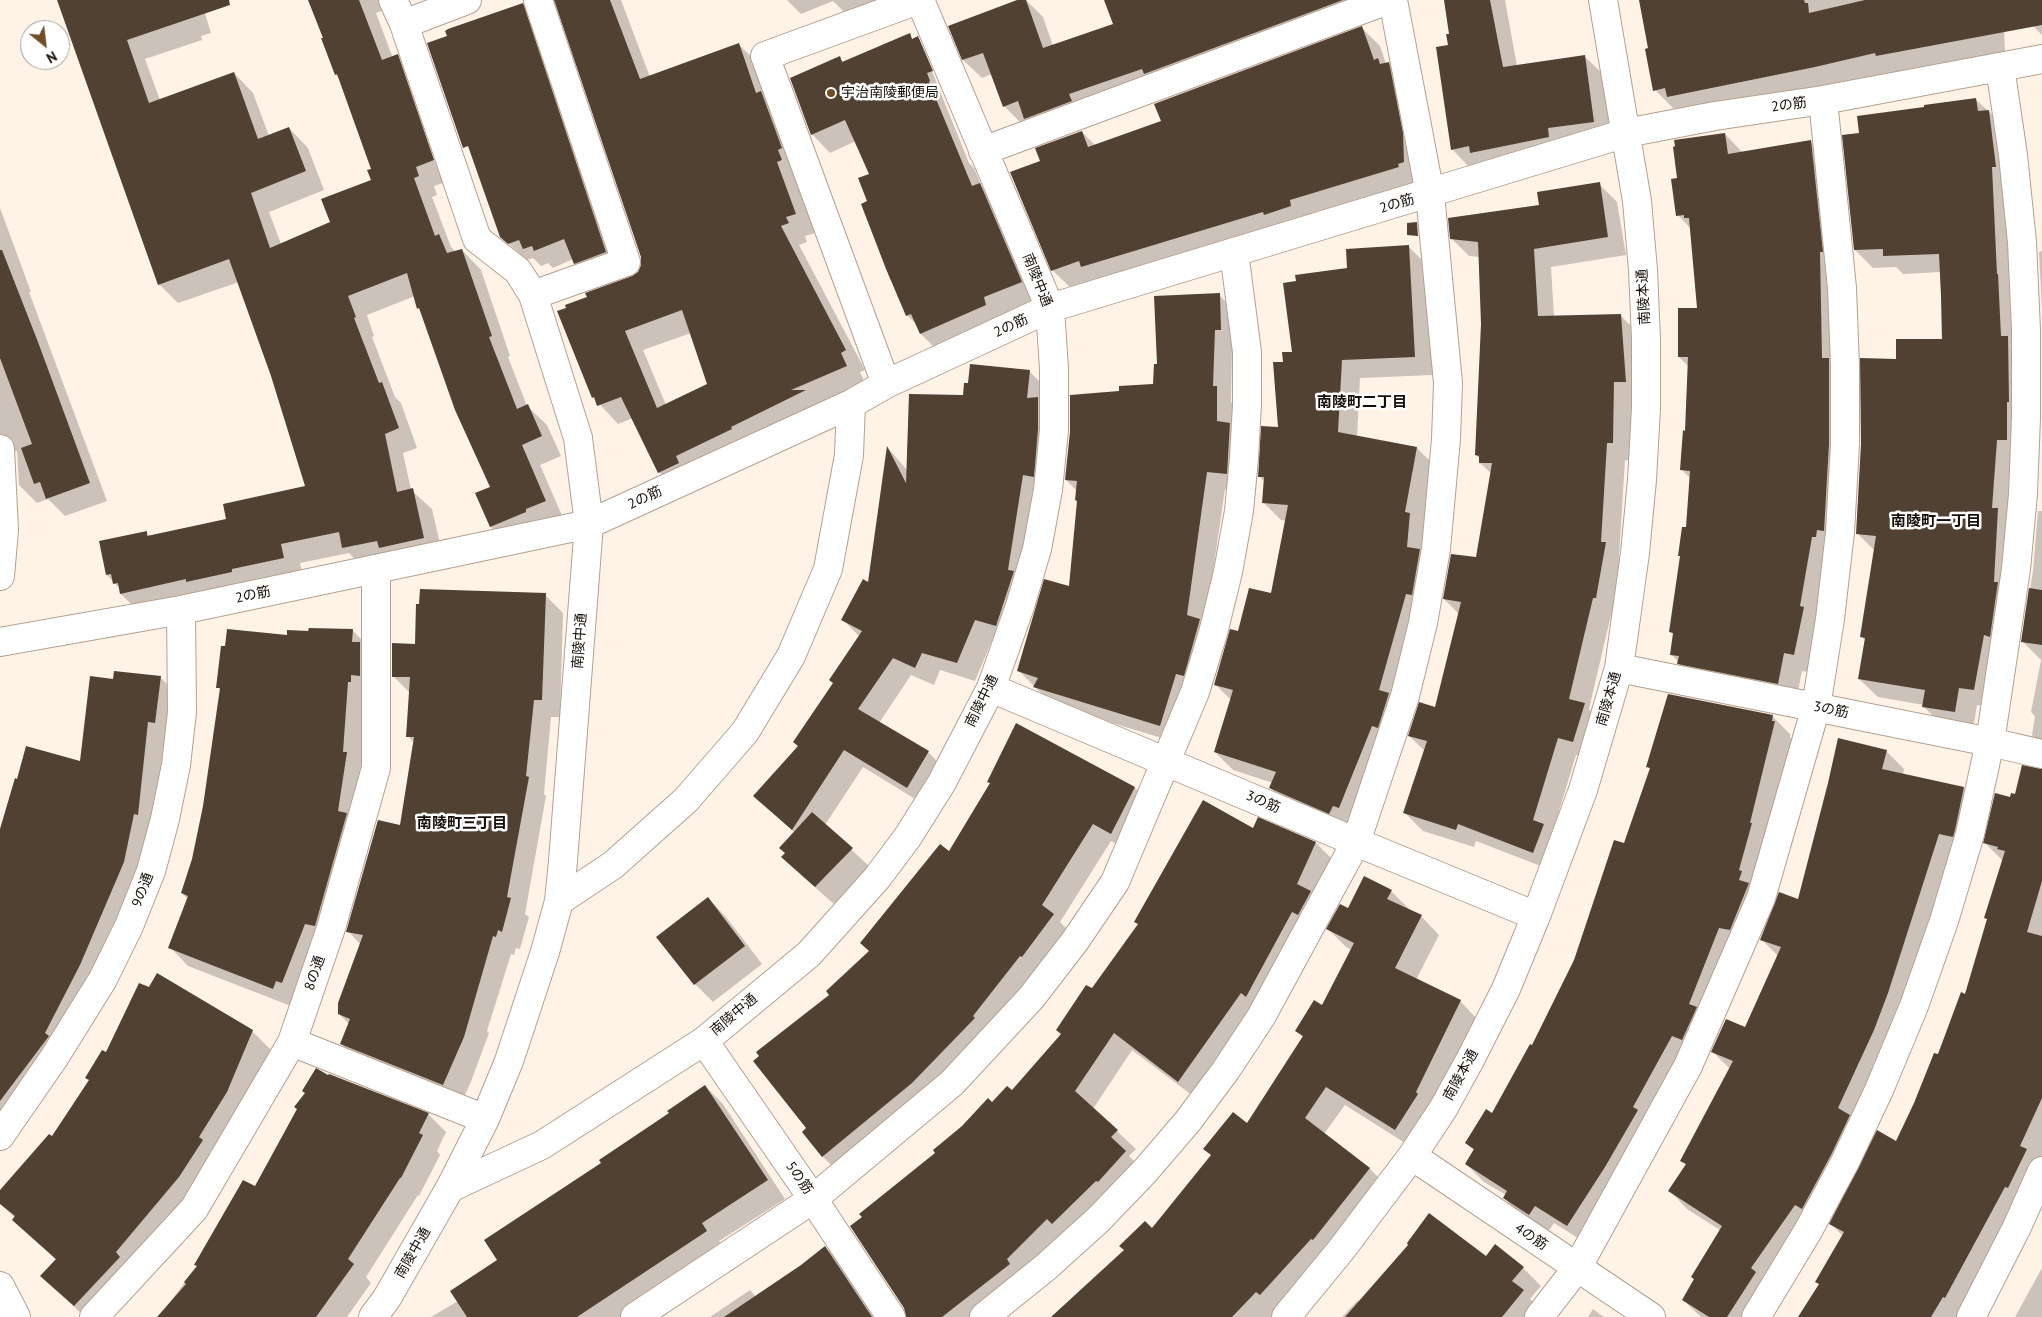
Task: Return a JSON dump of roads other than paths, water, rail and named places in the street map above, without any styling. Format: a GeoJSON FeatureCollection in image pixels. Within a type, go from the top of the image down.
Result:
{"type":"FeatureCollection","features":[{"type":"Feature","properties":{"kind":"street"},"geometry":{"type":"LineString","coordinates":[[399,12],[466,0]]}},
{"type":"Feature","properties":{"kind":"street"},"geometry":{"type":"LineString","coordinates":[[533,295],[626,262],[538,0]]}},
{"type":"Feature","properties":{"kind":"street"},"geometry":{"type":"LineString","coordinates":[[886,384],[765,56],[919,0]]}},
{"type":"Feature","properties":{"kind":"street","name":"南陵中通"},"geometry":{"type":"LineString","coordinates":[[450,1188],[542,1145],[704,1041],[809,954],[877,878],[907,838],[941,784],[991,688],[1020,606],[1037,549],[1048,490],[1054,430],[1054,369],[1050,308],[919,0]]}},
{"type":"Feature","properties":{"kind":"street"},"geometry":{"type":"LineString","coordinates":[[983,150],[1388,0]]}},
{"type":"Feature","properties":{"kind":"street"},"geometry":{"type":"LineString","coordinates":[[984,1317],[1046,1267],[1098,1220],[1146,1170],[1188,1121],[1226,1070],[1261,1017],[1356,842],[1405,696],[1423,623],[1436,549],[1446,439],[1448,383],[1430,194],[1393,0]]}},
{"type":"Feature","properties":{"kind":"street","name":"南陵本通"},"geometry":{"type":"LineString","coordinates":[[1286,1317],[1341,1250],[1412,1156],[1470,1060],[1506,989],[1536,916],[1583,790],[1619,668],[1635,553],[1642,480],[1646,408],[1646,339],[1643,270],[1636,201],[1603,0]]}},
{"type":"Feature","properties":{"kind":"street","name":"南陵中通"},"geometry":{"type":"LineString","coordinates":[[373,1317],[450,1188],[485,1119],[509,1061],[529,1003],[559,901],[589,524],[578,438],[533,295],[518,271],[477,239],[399,12]]}},
{"type":"Feature","properties":{"kind":"street","name":"2の筋"},"geometry":{"type":"LineString","coordinates":[[0,642],[181,610],[589,524],[851,404],[886,384],[1050,308],[1626,133],[1715,116],[1823,100],[2042,58]]}},
{"type":"Feature","properties":{"kind":"street"},"geometry":{"type":"LineString","coordinates":[[1756,1317],[1808,1231],[1845,1162],[1879,1090],[1914,1006],[1944,921],[1967,842],[1990,742],[2016,569],[2023,494],[2026,418],[2026,330],[2022,242],[2013,154],[2000,67]]}},
{"type":"Feature","properties":{"kind":"street"},"geometry":{"type":"LineString","coordinates":[[1539,1317],[1577,1268],[1688,1066],[1762,898],[1816,707],[1831,610],[1840,532],[1845,444],[1842,288],[1823,100]]}},
{"type":"Feature","properties":{"kind":"street"},"geometry":{"type":"LineString","coordinates":[[636,1317],[813,1199],[952,1083],[1031,998],[1075,941],[1115,882],[1195,692],[1213,633],[1228,572],[1238,511],[1247,405],[1247,352],[1234,252]]}},
{"type":"Feature","properties":{"kind":"street"},"geometry":{"type":"LineString","coordinates":[[559,901],[612,865],[686,800],[745,732],[791,656],[828,569],[849,455],[851,404]]}},
{"type":"Feature","properties":{"kind":"street"},"geometry":{"type":"LineString","coordinates":[[0,449],[2,530],[0,576]]}},
{"type":"Feature","properties":{"kind":"street","name":"8の通"},"geometry":{"type":"LineString","coordinates":[[94,1317],[194,1209],[292,1042],[331,928],[376,768],[376,569]]}},
{"type":"Feature","properties":{"kind":"street","name":"9の通"},"geometry":{"type":"LineString","coordinates":[[0,1136],[54,1058],[103,979],[130,926],[151,871],[165,819],[176,766],[182,712],[181,610]]}},
{"type":"Feature","properties":{"kind":"street","name":"3の筋"},"geometry":{"type":"LineString","coordinates":[[1619,668],[2042,754]]}},
{"type":"Feature","properties":{"kind":"street","name":"3の筋"},"geometry":{"type":"LineString","coordinates":[[991,688],[1536,916]]}},
{"type":"Feature","properties":{"kind":"street","name":"5の筋"},"geometry":{"type":"LineString","coordinates":[[704,1041],[813,1199],[891,1317]]}},
{"type":"Feature","properties":{"kind":"street"},"geometry":{"type":"LineString","coordinates":[[292,1042],[485,1119]]}},
{"type":"Feature","properties":{"kind":"street","name":"4の筋"},"geometry":{"type":"LineString","coordinates":[[1412,1156],[1651,1317]]}},
{"type":"Feature","properties":{"kind":"street"},"geometry":{"type":"LineString","coordinates":[[1971,1317],[2017,1227],[2042,1171]]}},
{"type":"Feature","properties":{"kind":"street"},"geometry":{"type":"LineString","coordinates":[[0,1286],[16,1317]]}},
{"type":"Feature","properties":{"kind":"place","name":"宇治南陵郵便局"},"geometry":{"type":"Point","coordinates":[831,93]}},
{"type":"Feature","properties":{"kind":"district","name":"南陵町二丁目"},"geometry":{"type":"Point","coordinates":[1362,403]}},
{"type":"Feature","properties":{"kind":"district","name":"南陵町一丁目"},"geometry":{"type":"Point","coordinates":[1936,522]}},
{"type":"Feature","properties":{"kind":"district","name":"南陵町三丁目"},"geometry":{"type":"Point","coordinates":[462,824]}}]}
